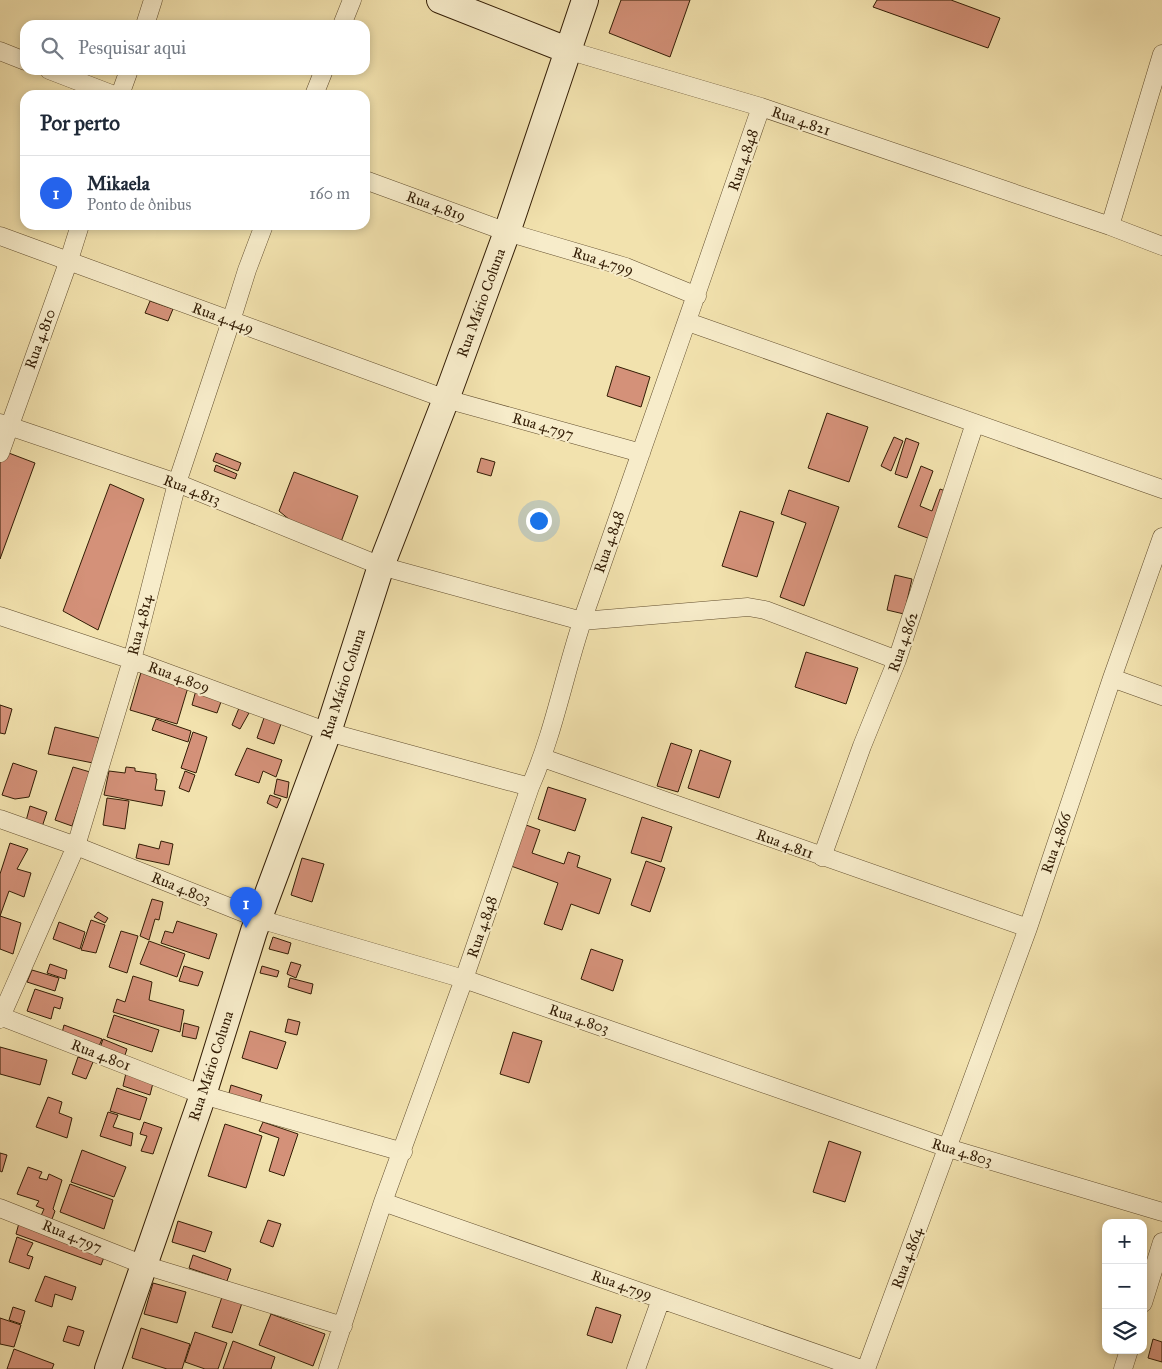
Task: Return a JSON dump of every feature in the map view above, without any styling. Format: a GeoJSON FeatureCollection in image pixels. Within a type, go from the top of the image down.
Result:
{"type":"FeatureCollection","features":[{"type":"Feature","properties":{"kind":"main road","name":"Rua 4.821"},"geometry":{"type":"LineString","coordinates":[[440,0],[567,50]]}},
{"type":"Feature","properties":{"kind":"main road","name":"Rua Mário Coluna"},"geometry":{"type":"LineString","coordinates":[[108,1369],[203,1095],[254,931],[328,732],[381,566],[446,398],[506,232],[585,0]]}},
{"type":"Feature","properties":{"kind":"street"},"geometry":{"type":"LineString","coordinates":[[146,20],[153,0]]}},
{"type":"Feature","properties":{"kind":"street"},"geometry":{"type":"LineString","coordinates":[[344,20],[352,0]]}},
{"type":"Feature","properties":{"kind":"street","name":"Rua 4.821"},"geometry":{"type":"LineString","coordinates":[[567,50],[760,108],[1110,226],[1162,246]]}},
{"type":"Feature","properties":{"kind":"street"},"geometry":{"type":"LineString","coordinates":[[0,51],[20,58]]}},
{"type":"Feature","properties":{"kind":"street"},"geometry":{"type":"LineString","coordinates":[[1110,226],[1161,60]]}},
{"type":"Feature","properties":{"kind":"street"},"geometry":{"type":"LineString","coordinates":[[63,75],[101,90]]}},
{"type":"Feature","properties":{"kind":"street"},"geometry":{"type":"LineString","coordinates":[[122,90],[127,75]]}},
{"type":"Feature","properties":{"kind":"street"},"geometry":{"type":"LineString","coordinates":[[316,90],[322,75]]}},
{"type":"Feature","properties":{"kind":"street","name":"Rua 4.848"},"geometry":{"type":"LineString","coordinates":[[328,1369],[383,1202],[403,1152],[530,787],[543,758],[582,621],[688,322],[760,108]]}},
{"type":"Feature","properties":{"kind":"street","name":"Rua 4.819"},"geometry":{"type":"LineString","coordinates":[[370,182],[506,232]]}},
{"type":"Feature","properties":{"kind":"street","name":"Rua 4.810"},"geometry":{"type":"LineString","coordinates":[[0,453],[5,424],[69,260],[78,230]]}},
{"type":"Feature","properties":{"kind":"street","name":"Rua 4.814"},"geometry":{"type":"LineString","coordinates":[[1,1017],[76,846],[132,660],[177,483],[246,270],[262,230]]}},
{"type":"Feature","properties":{"kind":"street","name":"Rua 4.799"},"geometry":{"type":"LineString","coordinates":[[506,232],[626,267],[697,296]]}},
{"type":"Feature","properties":{"kind":"street","name":"Rua 4.449"},"geometry":{"type":"LineString","coordinates":[[0,236],[446,398]]}},
{"type":"Feature","properties":{"kind":"street"},"geometry":{"type":"LineString","coordinates":[[688,322],[1162,489]]}},
{"type":"Feature","properties":{"kind":"street","name":"Rua 4.797"},"geometry":{"type":"LineString","coordinates":[[446,398],[640,453]]}},
{"type":"Feature","properties":{"kind":"street","name":"Rua 4.862"},"geometry":{"type":"LineString","coordinates":[[822,857],[862,746],[897,660],[975,423]]}},
{"type":"Feature","properties":{"kind":"street","name":"Rua 4.813"},"geometry":{"type":"LineString","coordinates":[[5,424],[177,483],[381,566],[582,621],[748,608],[765,610],[897,660]]}},
{"type":"Feature","properties":{"kind":"street","name":"Rua 4.866"},"geometry":{"type":"LineString","coordinates":[[948,1148],[1028,928],[1112,678],[1162,538]]}},
{"type":"Feature","properties":{"kind":"street","name":"Rua 4.809"},"geometry":{"type":"LineString","coordinates":[[0,616],[132,660],[328,732],[530,787]]}},
{"type":"Feature","properties":{"kind":"street"},"geometry":{"type":"LineString","coordinates":[[1112,678],[1162,696]]}},
{"type":"Feature","properties":{"kind":"street","name":"Rua 4.811"},"geometry":{"type":"LineString","coordinates":[[543,758],[1028,928]]}},
{"type":"Feature","properties":{"kind":"street","name":"Rua 4.803"},"geometry":{"type":"LineString","coordinates":[[0,819],[76,846],[259,919],[464,979],[948,1148],[1162,1212]]}},
{"type":"Feature","properties":{"kind":"street","name":"Rua 4.801"},"geometry":{"type":"LineString","coordinates":[[1,1017],[203,1095],[403,1152]]}},
{"type":"Feature","properties":{"kind":"street","name":"Rua 4.864"},"geometry":{"type":"LineString","coordinates":[[866,1369],[948,1148]]}},
{"type":"Feature","properties":{"kind":"street","name":"Rua 4.799"},"geometry":{"type":"LineString","coordinates":[[383,1202],[861,1369]]}},
{"type":"Feature","properties":{"kind":"street","name":"Rua 4.797"},"geometry":{"type":"LineString","coordinates":[[0,1208],[144,1265],[343,1326]]}},
{"type":"Feature","properties":{"kind":"street"},"geometry":{"type":"LineString","coordinates":[[1147,1290],[1162,1242]]}},
{"type":"Feature","properties":{"kind":"street"},"geometry":{"type":"LineString","coordinates":[[636,1369],[661,1299]]}},
{"type":"Feature","properties":{"kind":"street"},"geometry":{"type":"LineString","coordinates":[[1123,1369],[1128,1354]]}},
{"type":"Feature","properties":{"kind":"building"},"geometry":{"type":"Polygon","coordinates":[[[621,0],[690,0],[670,57],[609,33],[621,0]]]}},
{"type":"Feature","properties":{"kind":"building"},"geometry":{"type":"Polygon","coordinates":[[[877,0],[951,0],[1000,18],[988,48],[873,7],[877,0]]]}},
{"type":"Feature","properties":{"kind":"building"},"geometry":{"type":"Polygon","coordinates":[[[150,301],[173,309],[168,321],[145,313],[150,301]]]}},
{"type":"Feature","properties":{"kind":"building"},"geometry":{"type":"Polygon","coordinates":[[[616,366],[650,377],[641,407],[607,396],[616,366]]]}},
{"type":"Feature","properties":{"kind":"building"},"geometry":{"type":"Polygon","coordinates":[[[827,413],[868,427],[849,482],[808,468],[827,413]]]}},
{"type":"Feature","properties":{"kind":"building"},"geometry":{"type":"Polygon","coordinates":[[[894,437],[903,441],[891,471],[881,466],[894,437]]]}},
{"type":"Feature","properties":{"kind":"building"},"geometry":{"type":"Polygon","coordinates":[[[906,438],[919,443],[907,478],[895,474],[906,438]]]}},
{"type":"Feature","properties":{"kind":"building"},"geometry":{"type":"Polygon","coordinates":[[[1,450],[35,463],[0,559],[0,453],[1,450]]]}},
{"type":"Feature","properties":{"kind":"building"},"geometry":{"type":"Polygon","coordinates":[[[216,453],[241,463],[238,471],[213,461],[216,453]]]}},
{"type":"Feature","properties":{"kind":"building"},"geometry":{"type":"Polygon","coordinates":[[[481,458],[495,462],[491,476],[477,472],[481,458]]]}},
{"type":"Feature","properties":{"kind":"building"},"geometry":{"type":"Polygon","coordinates":[[[216,465],[237,474],[235,479],[214,471],[216,465]]]}},
{"type":"Feature","properties":{"kind":"building"},"geometry":{"type":"Polygon","coordinates":[[[921,466],[933,471],[920,506],[932,511],[940,489],[951,493],[933,540],[898,527],[921,466]]]}},
{"type":"Feature","properties":{"kind":"building"},"geometry":{"type":"Polygon","coordinates":[[[294,472],[358,496],[341,542],[296,525],[279,511],[294,472]]]}},
{"type":"Feature","properties":{"kind":"building"},"geometry":{"type":"Polygon","coordinates":[[[110,484],[144,499],[98,630],[63,611],[110,484]]]}},
{"type":"Feature","properties":{"kind":"building"},"geometry":{"type":"Polygon","coordinates":[[[789,490],[839,507],[804,606],[780,597],[806,523],[781,514],[789,490]]]}},
{"type":"Feature","properties":{"kind":"building"},"geometry":{"type":"Polygon","coordinates":[[[740,511],[774,522],[757,577],[722,566],[740,511]]]}},
{"type":"Feature","properties":{"kind":"building"},"geometry":{"type":"Polygon","coordinates":[[[895,575],[912,579],[904,614],[887,610],[895,575]]]}},
{"type":"Feature","properties":{"kind":"building"},"geometry":{"type":"Polygon","coordinates":[[[806,652],[858,668],[846,704],[795,687],[806,652]]]}},
{"type":"Feature","properties":{"kind":"building"},"geometry":{"type":"Polygon","coordinates":[[[142,669],[189,684],[177,724],[130,710],[142,669]]]}},
{"type":"Feature","properties":{"kind":"building"},"geometry":{"type":"Polygon","coordinates":[[[196,690],[222,699],[217,713],[192,705],[196,690]]]}},
{"type":"Feature","properties":{"kind":"building"},"geometry":{"type":"Polygon","coordinates":[[[0,705],[12,709],[5,734],[0,733],[0,705]]]}},
{"type":"Feature","properties":{"kind":"building"},"geometry":{"type":"Polygon","coordinates":[[[239,708],[249,713],[240,729],[232,725],[239,708]]]}},
{"type":"Feature","properties":{"kind":"building"},"geometry":{"type":"Polygon","coordinates":[[[265,715],[282,721],[274,744],[257,738],[265,715]]]}},
{"type":"Feature","properties":{"kind":"building"},"geometry":{"type":"Polygon","coordinates":[[[156,719],[191,731],[188,742],[152,730],[156,719]]]}},
{"type":"Feature","properties":{"kind":"building"},"geometry":{"type":"Polygon","coordinates":[[[55,727],[99,738],[93,763],[48,754],[55,727]]]}},
{"type":"Feature","properties":{"kind":"building"},"geometry":{"type":"Polygon","coordinates":[[[193,732],[207,737],[196,773],[181,768],[193,732]]]}},
{"type":"Feature","properties":{"kind":"building"},"geometry":{"type":"Polygon","coordinates":[[[671,743],[692,750],[678,792],[657,786],[671,743]]]}},
{"type":"Feature","properties":{"kind":"building"},"geometry":{"type":"Polygon","coordinates":[[[247,748],[282,760],[276,777],[263,771],[259,783],[235,775],[247,748]]]}},
{"type":"Feature","properties":{"kind":"building"},"geometry":{"type":"Polygon","coordinates":[[[700,750],[731,761],[719,798],[688,788],[700,750]]]}},
{"type":"Feature","properties":{"kind":"building"},"geometry":{"type":"Polygon","coordinates":[[[13,763],[37,771],[29,797],[15,799],[2,795],[13,763]]]}},
{"type":"Feature","properties":{"kind":"building"},"geometry":{"type":"Polygon","coordinates":[[[73,767],[90,772],[72,826],[55,820],[73,767]]]}},
{"type":"Feature","properties":{"kind":"building"},"geometry":{"type":"Polygon","coordinates":[[[126,767],[135,768],[135,771],[156,774],[155,790],[165,791],[162,806],[104,795],[109,771],[125,773],[126,767]]]}},
{"type":"Feature","properties":{"kind":"building"},"geometry":{"type":"Polygon","coordinates":[[[185,771],[195,775],[189,792],[179,788],[185,771]]]}},
{"type":"Feature","properties":{"kind":"building"},"geometry":{"type":"Polygon","coordinates":[[[277,779],[289,782],[287,798],[274,794],[277,779]]]}},
{"type":"Feature","properties":{"kind":"building"},"geometry":{"type":"Polygon","coordinates":[[[548,787],[586,799],[575,831],[538,819],[548,787]]]}},
{"type":"Feature","properties":{"kind":"building"},"geometry":{"type":"Polygon","coordinates":[[[270,795],[281,799],[277,808],[267,803],[270,795]]]}},
{"type":"Feature","properties":{"kind":"building"},"geometry":{"type":"Polygon","coordinates":[[[107,798],[129,801],[125,829],[103,825],[107,798]]]}},
{"type":"Feature","properties":{"kind":"building"},"geometry":{"type":"Polygon","coordinates":[[[30,806],[47,812],[42,827],[26,821],[30,806]]]}},
{"type":"Feature","properties":{"kind":"building"},"geometry":{"type":"Polygon","coordinates":[[[642,817],[672,827],[661,862],[631,853],[642,817]]]}},
{"type":"Feature","properties":{"kind":"building"},"geometry":{"type":"Polygon","coordinates":[[[526,825],[540,830],[532,853],[564,864],[568,852],[580,856],[577,867],[611,879],[599,914],[571,904],[562,930],[544,924],[558,883],[511,866],[526,825]]]}},
{"type":"Feature","properties":{"kind":"building"},"geometry":{"type":"Polygon","coordinates":[[[161,841],[173,844],[169,865],[136,858],[139,844],[159,849],[161,841]]]}},
{"type":"Feature","properties":{"kind":"building"},"geometry":{"type":"Polygon","coordinates":[[[10,843],[28,849],[17,869],[31,873],[24,897],[9,891],[0,916],[0,874],[10,843]]]}},
{"type":"Feature","properties":{"kind":"building"},"geometry":{"type":"Polygon","coordinates":[[[302,858],[324,864],[312,902],[291,895],[302,858]]]}},
{"type":"Feature","properties":{"kind":"building"},"geometry":{"type":"Polygon","coordinates":[[[646,861],[665,868],[650,912],[631,905],[646,861]]]}},
{"type":"Feature","properties":{"kind":"building"},"geometry":{"type":"Polygon","coordinates":[[[152,899],[163,902],[159,920],[155,919],[149,940],[140,936],[152,899]]]}},
{"type":"Feature","properties":{"kind":"building"},"geometry":{"type":"Polygon","coordinates":[[[98,912],[108,918],[105,923],[94,917],[98,912]]]}},
{"type":"Feature","properties":{"kind":"building"},"geometry":{"type":"Polygon","coordinates":[[[0,916],[21,923],[13,954],[0,949],[0,916]]]}},
{"type":"Feature","properties":{"kind":"building"},"geometry":{"type":"Polygon","coordinates":[[[91,920],[105,925],[96,953],[81,950],[91,920]]]}},
{"type":"Feature","properties":{"kind":"building"},"geometry":{"type":"Polygon","coordinates":[[[177,921],[217,934],[209,959],[161,943],[165,931],[173,933],[177,921]]]}},
{"type":"Feature","properties":{"kind":"building"},"geometry":{"type":"Polygon","coordinates":[[[59,922],[85,932],[80,949],[53,939],[59,922]]]}},
{"type":"Feature","properties":{"kind":"building"},"geometry":{"type":"Polygon","coordinates":[[[121,931],[138,936],[127,973],[109,967],[121,931]]]}},
{"type":"Feature","properties":{"kind":"building"},"geometry":{"type":"Polygon","coordinates":[[[273,937],[291,943],[288,954],[269,949],[273,937]]]}},
{"type":"Feature","properties":{"kind":"building"},"geometry":{"type":"Polygon","coordinates":[[[149,941],[185,954],[177,977],[140,964],[149,941]]]}},
{"type":"Feature","properties":{"kind":"building"},"geometry":{"type":"Polygon","coordinates":[[[591,949],[623,960],[613,991],[581,979],[591,949]]]}},
{"type":"Feature","properties":{"kind":"building"},"geometry":{"type":"Polygon","coordinates":[[[291,962],[301,965],[296,978],[287,974],[291,962]]]}},
{"type":"Feature","properties":{"kind":"building"},"geometry":{"type":"Polygon","coordinates":[[[50,964],[67,970],[65,979],[47,973],[50,964]]]}},
{"type":"Feature","properties":{"kind":"building"},"geometry":{"type":"Polygon","coordinates":[[[184,966],[203,972],[198,986],[179,981],[184,966]]]}},
{"type":"Feature","properties":{"kind":"building"},"geometry":{"type":"Polygon","coordinates":[[[262,966],[279,971],[277,977],[260,973],[262,966]]]}},
{"type":"Feature","properties":{"kind":"building"},"geometry":{"type":"Polygon","coordinates":[[[32,970],[59,978],[55,991],[27,982],[32,970]]]}},
{"type":"Feature","properties":{"kind":"building"},"geometry":{"type":"Polygon","coordinates":[[[133,976],[152,982],[149,1000],[184,1010],[180,1032],[113,1012],[117,999],[125,1002],[133,976]]]}},
{"type":"Feature","properties":{"kind":"building"},"geometry":{"type":"Polygon","coordinates":[[[290,978],[313,984],[311,994],[288,987],[290,978]]]}},
{"type":"Feature","properties":{"kind":"building"},"geometry":{"type":"Polygon","coordinates":[[[35,989],[63,998],[60,1009],[54,1007],[51,1019],[27,1011],[35,989]]]}},
{"type":"Feature","properties":{"kind":"building"},"geometry":{"type":"Polygon","coordinates":[[[114,1015],[159,1030],[152,1052],[107,1037],[114,1015]]]}},
{"type":"Feature","properties":{"kind":"building"},"geometry":{"type":"Polygon","coordinates":[[[288,1019],[300,1022],[297,1035],[285,1032],[288,1019]]]}},
{"type":"Feature","properties":{"kind":"building"},"geometry":{"type":"Polygon","coordinates":[[[184,1023],[199,1027],[196,1039],[182,1036],[184,1023]]]}},
{"type":"Feature","properties":{"kind":"building"},"geometry":{"type":"Polygon","coordinates":[[[64,1025],[102,1039],[97,1051],[61,1037],[64,1025]]]}},
{"type":"Feature","properties":{"kind":"building"},"geometry":{"type":"Polygon","coordinates":[[[250,1031],[286,1042],[277,1069],[242,1058],[250,1031]]]}},
{"type":"Feature","properties":{"kind":"building"},"geometry":{"type":"Polygon","coordinates":[[[513,1032],[542,1041],[529,1083],[500,1074],[513,1032]]]}},
{"type":"Feature","properties":{"kind":"building"},"geometry":{"type":"Polygon","coordinates":[[[103,1039],[127,1049],[123,1061],[99,1051],[103,1039]]]}},
{"type":"Feature","properties":{"kind":"building"},"geometry":{"type":"Polygon","coordinates":[[[0,1047],[47,1060],[40,1085],[0,1074],[0,1047]]]}},
{"type":"Feature","properties":{"kind":"building"},"geometry":{"type":"Polygon","coordinates":[[[78,1057],[93,1062],[86,1079],[72,1074],[78,1057]]]}},
{"type":"Feature","properties":{"kind":"building"},"geometry":{"type":"Polygon","coordinates":[[[126,1073],[153,1083],[150,1095],[123,1086],[126,1073]]]}},
{"type":"Feature","properties":{"kind":"building"},"geometry":{"type":"Polygon","coordinates":[[[231,1085],[262,1095],[258,1107],[228,1097],[231,1085]]]}},
{"type":"Feature","properties":{"kind":"building"},"geometry":{"type":"Polygon","coordinates":[[[117,1088],[147,1098],[140,1120],[110,1111],[117,1088]]]}},
{"type":"Feature","properties":{"kind":"building"},"geometry":{"type":"Polygon","coordinates":[[[48,1097],[62,1102],[59,1113],[72,1118],[67,1138],[36,1127],[48,1097]]]}},
{"type":"Feature","properties":{"kind":"building"},"geometry":{"type":"Polygon","coordinates":[[[108,1112],[118,1115],[113,1127],[133,1133],[131,1146],[100,1136],[108,1112]]]}},
{"type":"Feature","properties":{"kind":"building"},"geometry":{"type":"Polygon","coordinates":[[[144,1122],[162,1128],[153,1154],[141,1151],[147,1136],[140,1134],[144,1122]]]}},
{"type":"Feature","properties":{"kind":"building"},"geometry":{"type":"Polygon","coordinates":[[[263,1122],[298,1134],[284,1176],[269,1171],[279,1138],[259,1131],[263,1122]]]}},
{"type":"Feature","properties":{"kind":"building"},"geometry":{"type":"Polygon","coordinates":[[[225,1124],[262,1136],[246,1188],[208,1176],[225,1124]]]}},
{"type":"Feature","properties":{"kind":"building"},"geometry":{"type":"Polygon","coordinates":[[[829,1141],[861,1152],[845,1202],[813,1192],[829,1141]]]}},
{"type":"Feature","properties":{"kind":"building"},"geometry":{"type":"Polygon","coordinates":[[[82,1150],[126,1167],[114,1197],[71,1182],[82,1150]]]}},
{"type":"Feature","properties":{"kind":"building"},"geometry":{"type":"Polygon","coordinates":[[[0,1153],[7,1155],[2,1172],[0,1171],[0,1153]]]}},
{"type":"Feature","properties":{"kind":"building"},"geometry":{"type":"Polygon","coordinates":[[[28,1167],[42,1172],[39,1178],[47,1180],[49,1174],[62,1180],[51,1222],[40,1218],[44,1209],[36,1206],[39,1201],[17,1194],[28,1167]]]}},
{"type":"Feature","properties":{"kind":"building"},"geometry":{"type":"Polygon","coordinates":[[[70,1184],[113,1200],[104,1229],[60,1212],[70,1184]]]}},
{"type":"Feature","properties":{"kind":"building"},"geometry":{"type":"Polygon","coordinates":[[[268,1220],[281,1224],[273,1247],[260,1242],[268,1220]]]}},
{"type":"Feature","properties":{"kind":"building"},"geometry":{"type":"Polygon","coordinates":[[[178,1221],[212,1232],[205,1252],[172,1242],[178,1221]]]}},
{"type":"Feature","properties":{"kind":"building"},"geometry":{"type":"Polygon","coordinates":[[[19,1223],[106,1252],[101,1265],[16,1234],[19,1223]]]}},
{"type":"Feature","properties":{"kind":"building"},"geometry":{"type":"Polygon","coordinates":[[[17,1237],[33,1243],[27,1255],[33,1257],[29,1269],[9,1262],[17,1237]]]}},
{"type":"Feature","properties":{"kind":"building"},"geometry":{"type":"Polygon","coordinates":[[[193,1255],[231,1269],[227,1281],[189,1268],[193,1255]]]}},
{"type":"Feature","properties":{"kind":"building"},"geometry":{"type":"Polygon","coordinates":[[[45,1276],[76,1287],[72,1300],[55,1294],[52,1307],[35,1301],[45,1276]]]}},
{"type":"Feature","properties":{"kind":"building"},"geometry":{"type":"Polygon","coordinates":[[[153,1283],[186,1292],[177,1323],[144,1314],[153,1283]]]}},
{"type":"Feature","properties":{"kind":"building"},"geometry":{"type":"Polygon","coordinates":[[[222,1297],[242,1303],[232,1333],[212,1327],[222,1297]]]}},
{"type":"Feature","properties":{"kind":"building"},"geometry":{"type":"Polygon","coordinates":[[[13,1307],[25,1311],[21,1324],[9,1320],[13,1307]]]}},
{"type":"Feature","properties":{"kind":"building"},"geometry":{"type":"Polygon","coordinates":[[[596,1307],[621,1315],[612,1343],[587,1335],[596,1307]]]}},
{"type":"Feature","properties":{"kind":"building"},"geometry":{"type":"Polygon","coordinates":[[[271,1314],[325,1334],[313,1366],[259,1345],[271,1314]]]}},
{"type":"Feature","properties":{"kind":"building"},"geometry":{"type":"Polygon","coordinates":[[[0,1318],[21,1325],[14,1347],[0,1344],[0,1318]]]}},
{"type":"Feature","properties":{"kind":"building"},"geometry":{"type":"Polygon","coordinates":[[[68,1326],[84,1331],[79,1346],[63,1341],[68,1326]]]}},
{"type":"Feature","properties":{"kind":"building"},"geometry":{"type":"Polygon","coordinates":[[[141,1328],[190,1344],[182,1369],[167,1369],[132,1358],[141,1328]]]}},
{"type":"Feature","properties":{"kind":"building"},"geometry":{"type":"Polygon","coordinates":[[[195,1332],[227,1343],[218,1369],[205,1369],[185,1362],[195,1332]]]}},
{"type":"Feature","properties":{"kind":"building"},"geometry":{"type":"Polygon","coordinates":[[[1153,1339],[1162,1342],[1162,1362],[1148,1358],[1153,1339]]]}},
{"type":"Feature","properties":{"kind":"building"},"geometry":{"type":"Polygon","coordinates":[[[233,1341],[275,1357],[271,1369],[223,1369],[233,1341]]]}},
{"type":"Feature","properties":{"kind":"building"},"geometry":{"type":"Polygon","coordinates":[[[14,1349],[54,1364],[52,1369],[7,1369],[14,1349]]]}},
{"type":"Feature","properties":{"kind":"place","name":"Mikaela"},"geometry":{"type":"Point","coordinates":[246,928]}}]}
